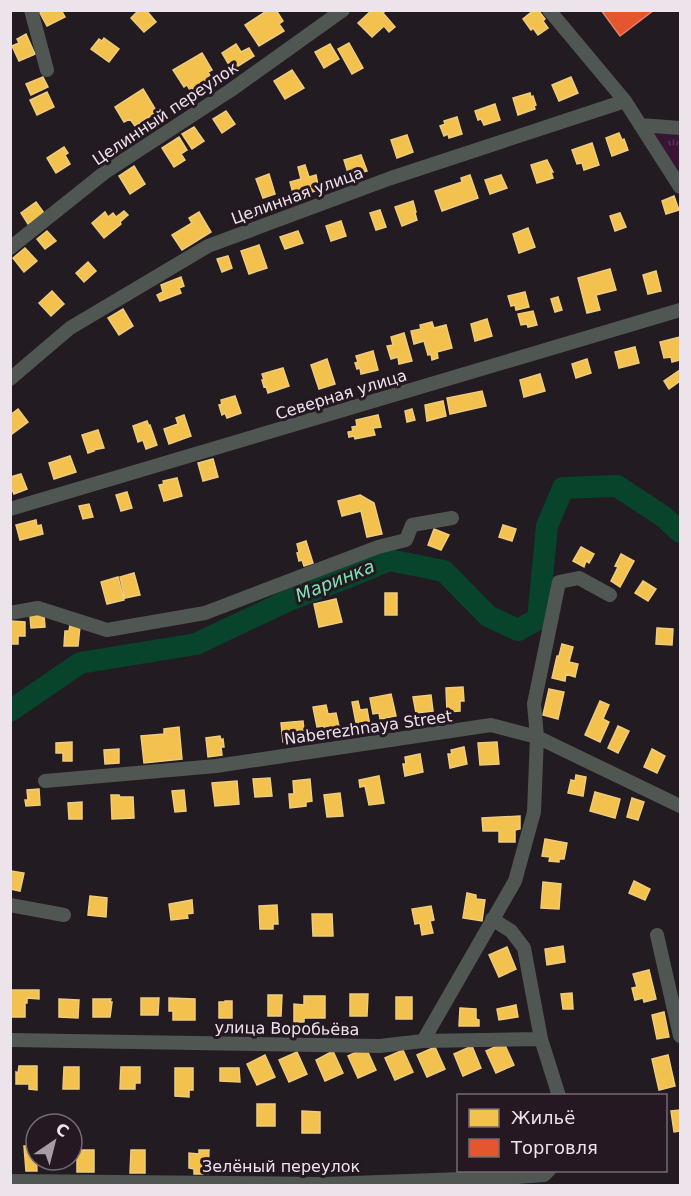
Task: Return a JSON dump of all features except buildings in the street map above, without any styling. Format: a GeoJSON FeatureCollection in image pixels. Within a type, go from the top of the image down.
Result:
{"type":"FeatureCollection","features":[{"type":"Feature","properties":{"kind":"street"},"geometry":{"type":"LineString","coordinates":[[31,10],[47,70]]}},
{"type":"Feature","properties":{"kind":"street","name":"Целинный переулок"},"geometry":{"type":"LineString","coordinates":[[10,248],[104,173],[231,90],[343,10]]}},
{"type":"Feature","properties":{"kind":"street"},"geometry":{"type":"LineString","coordinates":[[549,10],[624,100],[681,187]]}},
{"type":"Feature","properties":{"kind":"street","name":"Целинная улица"},"geometry":{"type":"LineString","coordinates":[[10,379],[70,328],[208,246],[391,178],[624,100]]}},
{"type":"Feature","properties":{"kind":"street"},"geometry":{"type":"LineString","coordinates":[[640,124],[681,128]]}},
{"type":"Feature","properties":{"kind":"street","name":"Северная улица"},"geometry":{"type":"LineString","coordinates":[[10,509],[681,310]]}},
{"type":"Feature","properties":{"kind":"street"},"geometry":{"type":"LineString","coordinates":[[10,613],[38,608],[107,630],[205,613],[378,547],[406,540],[412,525],[452,518]]}},
{"type":"Feature","properties":{"kind":"street"},"geometry":{"type":"LineString","coordinates":[[423,1041],[515,881],[534,812],[537,737],[534,704],[559,582],[579,578],[610,595]]}},
{"type":"Feature","properties":{"kind":"street","name":"Naberezhnaya Street"},"geometry":{"type":"LineString","coordinates":[[45,781],[216,766],[491,725],[537,737],[681,806]]}},
{"type":"Feature","properties":{"kind":"street"},"geometry":{"type":"LineString","coordinates":[[10,905],[64,915]]}},
{"type":"Feature","properties":{"kind":"street"},"geometry":{"type":"LineString","coordinates":[[492,919],[511,931],[524,948],[541,1039],[559,1094]]}},
{"type":"Feature","properties":{"kind":"street"},"geometry":{"type":"LineString","coordinates":[[657,935],[681,1036]]}},
{"type":"Feature","properties":{"kind":"street","name":"улица Воробьёва"},"geometry":{"type":"LineString","coordinates":[[10,1040],[380,1046],[423,1041],[541,1039]]}},
{"type":"Feature","properties":{"kind":"street","name":"Зелёный переулок"},"geometry":{"type":"LineString","coordinates":[[10,1182],[325,1184],[517,1177],[544,1175],[547,1172]]}},
{"type":"Feature","properties":{"kind":"green space"},"geometry":{"type":"Polygon","coordinates":[[[650,131],[680,136],[680,177],[650,131]]]}},
{"type":"Feature","properties":{"kind":"waterway","name":"Маринка"},"geometry":{"type":"LineString","coordinates":[[10,711],[80,663],[196,644],[287,601],[389,560],[444,571],[488,616],[518,630],[538,619],[547,526],[563,488],[617,486],[664,517],[680,532]]}}]}
